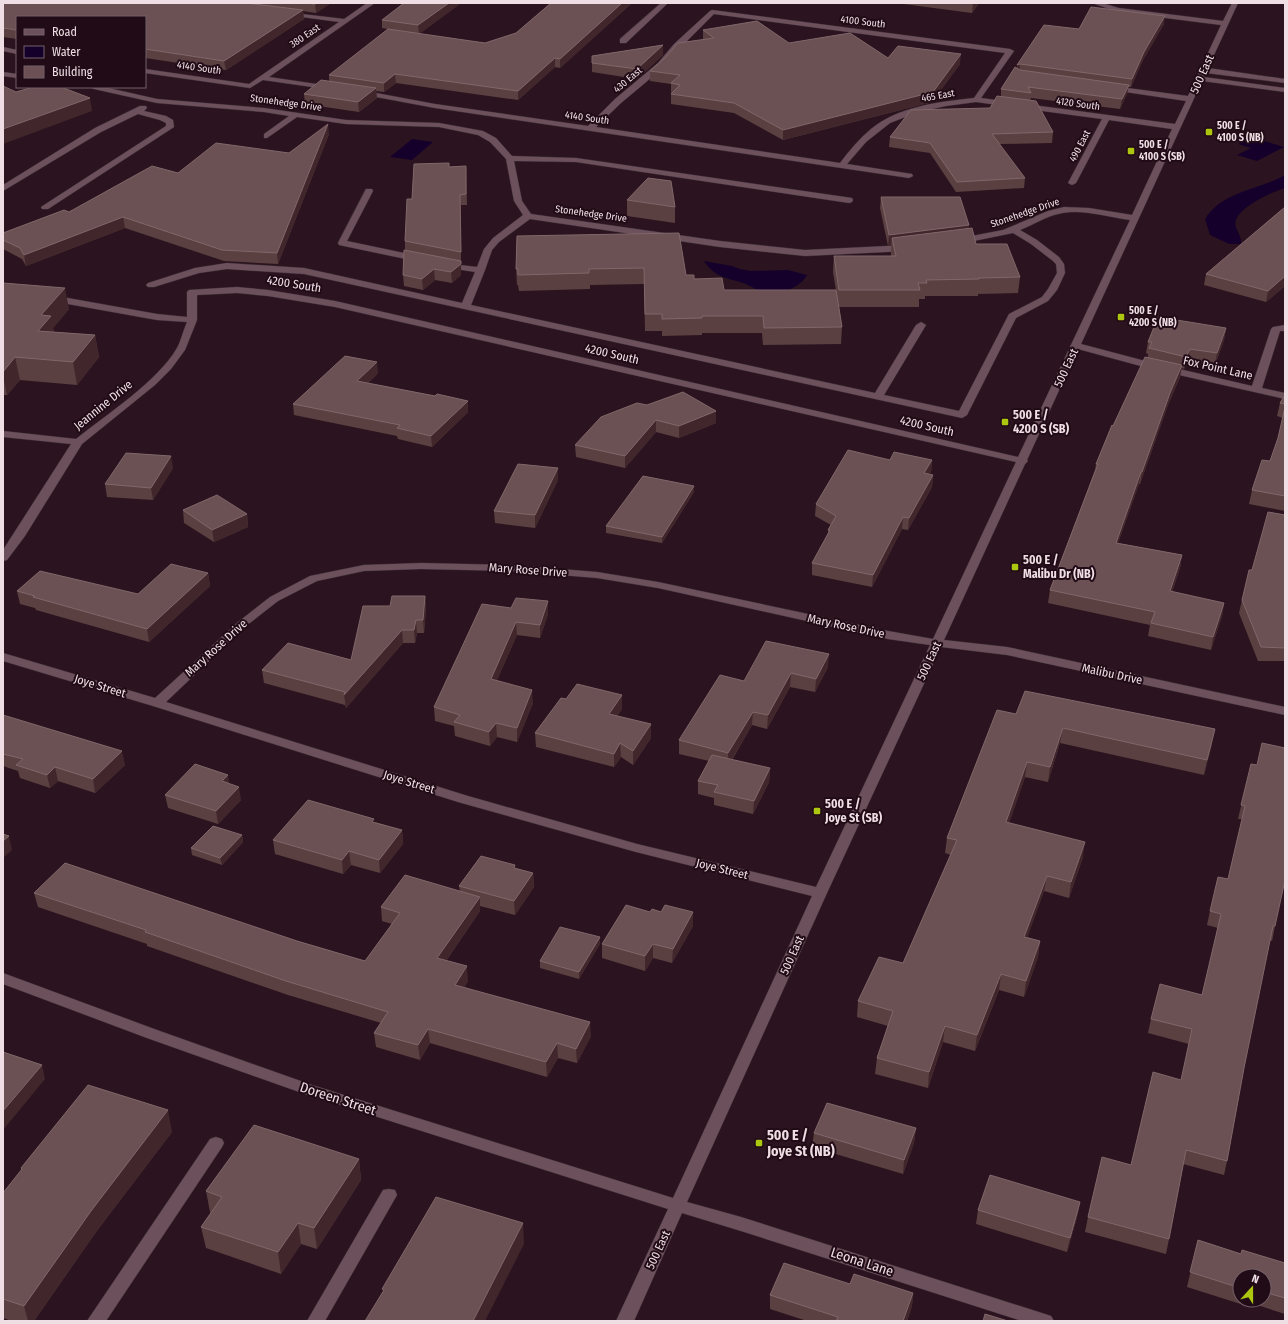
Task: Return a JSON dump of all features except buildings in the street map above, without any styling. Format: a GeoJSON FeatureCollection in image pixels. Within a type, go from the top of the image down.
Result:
{"type":"FeatureCollection","features":[{"type":"Feature","properties":{"kind":"street","name":"380 East"},"geometry":{"type":"LineString","coordinates":[[250,86],[372,3]]}},
{"type":"Feature","properties":{"kind":"street"},"geometry":{"type":"LineString","coordinates":[[623,41],[665,3]]}},
{"type":"Feature","properties":{"kind":"street"},"geometry":{"type":"LineString","coordinates":[[1096,3],[1118,10],[1226,23]]}},
{"type":"Feature","properties":{"kind":"street","name":"500 East"},"geometry":{"type":"LineString","coordinates":[[626,1321],[820,894],[1235,3]]}},
{"type":"Feature","properties":{"kind":"street","name":"4100 South"},"geometry":{"type":"LineString","coordinates":[[712,12],[1010,51],[976,100]]}},
{"type":"Feature","properties":{"kind":"street","name":"430 East"},"geometry":{"type":"LineString","coordinates":[[590,129],[618,102],[661,65],[677,46],[712,12]]}},
{"type":"Feature","properties":{"kind":"street"},"geometry":{"type":"LineString","coordinates":[[282,13],[345,21]]}},
{"type":"Feature","properties":{"kind":"street"},"geometry":{"type":"LineString","coordinates":[[3,50],[16,52]]}},
{"type":"Feature","properties":{"kind":"street","name":"4140 South"},"geometry":{"type":"LineString","coordinates":[[146,70],[250,86]]}},
{"type":"Feature","properties":{"kind":"street"},"geometry":{"type":"LineString","coordinates":[[3,74],[16,76]]}},
{"type":"Feature","properties":{"kind":"street"},"geometry":{"type":"LineString","coordinates":[[1201,75],[1285,81]]}},
{"type":"Feature","properties":{"kind":"street"},"geometry":{"type":"LineString","coordinates":[[1201,75],[1285,90]]}},
{"type":"Feature","properties":{"kind":"street","name":"4140 South"},"geometry":{"type":"LineString","coordinates":[[262,78],[387,96],[435,106],[909,176]]}},
{"type":"Feature","properties":{"kind":"street"},"geometry":{"type":"LineString","coordinates":[[1103,87],[1191,99]]}},
{"type":"Feature","properties":{"kind":"street","name":"Stonehedge Drive"},"geometry":{"type":"LineString","coordinates":[[98,88],[157,101],[264,110],[346,122],[439,126],[480,133],[493,140],[510,158]]}},
{"type":"Feature","properties":{"kind":"street","name":"4120 South"},"geometry":{"type":"LineString","coordinates":[[976,100],[1177,127]]}},
{"type":"Feature","properties":{"kind":"street","name":"465 East"},"geometry":{"type":"LineString","coordinates":[[842,166],[863,140],[878,127],[897,116],[923,109],[976,100]]}},
{"type":"Feature","properties":{"kind":"street"},"geometry":{"type":"LineString","coordinates":[[3,189],[98,130],[157,101]]}},
{"type":"Feature","properties":{"kind":"street"},"geometry":{"type":"LineString","coordinates":[[45,207],[170,127],[170,122],[163,118],[137,111]]}},
{"type":"Feature","properties":{"kind":"street"},"geometry":{"type":"LineString","coordinates":[[267,136],[295,115]]}},
{"type":"Feature","properties":{"kind":"street","name":"490 East"},"geometry":{"type":"LineString","coordinates":[[1072,183],[1106,118]]}},
{"type":"Feature","properties":{"kind":"street"},"geometry":{"type":"LineString","coordinates":[[465,307],[481,270],[488,249],[496,240],[528,216],[518,201],[510,158],[576,160],[849,200]]}},
{"type":"Feature","properties":{"kind":"street"},"geometry":{"type":"LineString","coordinates":[[369,191],[342,243],[433,262],[481,270]]}},
{"type":"Feature","properties":{"kind":"street","name":"Stonehedge Drive"},"geometry":{"type":"LineString","coordinates":[[952,243],[994,236],[1014,230],[1035,220],[1065,210],[1134,218]]}},
{"type":"Feature","properties":{"kind":"street","name":"Stonehedge Drive"},"geometry":{"type":"LineString","coordinates":[[528,216],[720,244],[805,253],[916,247]]}},
{"type":"Feature","properties":{"kind":"street"},"geometry":{"type":"LineString","coordinates":[[151,286],[198,270],[227,266],[304,271],[962,414],[1012,316],[1045,299],[1052,290],[1061,273],[1060,264],[1056,259],[1034,242],[1014,230]]}},
{"type":"Feature","properties":{"kind":"street","name":"4200 South"},"geometry":{"type":"LineString","coordinates":[[192,292],[237,290],[268,292],[328,303],[1023,461]]}},
{"type":"Feature","properties":{"kind":"street","name":"Jeannine Drive"},"geometry":{"type":"LineString","coordinates":[[3,558],[20,536],[78,442],[152,383],[168,367],[182,348],[192,320],[192,292]]}},
{"type":"Feature","properties":{"kind":"street"},"geometry":{"type":"LineString","coordinates":[[42,296],[157,317],[192,320]]}},
{"type":"Feature","properties":{"kind":"street"},"geometry":{"type":"LineString","coordinates":[[878,396],[921,325]]}},
{"type":"Feature","properties":{"kind":"street"},"geometry":{"type":"LineString","coordinates":[[1256,390],[1276,328],[1285,328]]}},
{"type":"Feature","properties":{"kind":"street","name":"Fox Point Lane"},"geometry":{"type":"LineString","coordinates":[[1076,346],[1148,365],[1285,396]]}},
{"type":"Feature","properties":{"kind":"street"},"geometry":{"type":"LineString","coordinates":[[3,434],[78,442]]}},
{"type":"Feature","properties":{"kind":"street","name":"Mary Rose Drive"},"geometry":{"type":"LineString","coordinates":[[157,703],[242,624],[274,599],[314,578],[364,568],[421,566],[511,568],[597,575],[658,585],[888,635],[938,643]]}},
{"type":"Feature","properties":{"kind":"street","name":"Malibu Drive"},"geometry":{"type":"LineString","coordinates":[[938,643],[1007,652],[1285,711]]}},
{"type":"Feature","properties":{"kind":"street","name":"Joye Street"},"geometry":{"type":"LineString","coordinates":[[3,657],[157,703],[463,799],[636,848],[820,894]]}},
{"type":"Feature","properties":{"kind":"street","name":"Doreen Street"},"geometry":{"type":"LineString","coordinates":[[3,978],[152,1034],[307,1089],[679,1206]]}},
{"type":"Feature","properties":{"kind":"street"},"geometry":{"type":"LineString","coordinates":[[96,1321],[216,1143]]}},
{"type":"Feature","properties":{"kind":"street"},"geometry":{"type":"LineString","coordinates":[[316,1321],[389,1195]]}},
{"type":"Feature","properties":{"kind":"street","name":"Leona Lane"},"geometry":{"type":"LineString","coordinates":[[679,1206],[741,1224],[1045,1321]]}},
{"type":"Feature","properties":{"kind":"water"},"geometry":{"type":"Polygon","coordinates":[[[1252,137],[1284,147],[1257,161],[1237,155],[1251,148],[1238,144],[1252,137]]]}},
{"type":"Feature","properties":{"kind":"water"},"geometry":{"type":"Polygon","coordinates":[[[412,139],[433,142],[412,160],[390,157],[412,139]]]}},
{"type":"Feature","properties":{"kind":"water"},"geometry":{"type":"Polygon","coordinates":[[[1285,175],[1285,188],[1258,200],[1239,215],[1235,223],[1241,244],[1229,244],[1210,235],[1205,219],[1221,202],[1285,175]]]}},
{"type":"Feature","properties":{"kind":"water"},"geometry":{"type":"Polygon","coordinates":[[[704,261],[751,271],[788,270],[807,275],[801,283],[796,286],[773,295],[768,295],[746,284],[720,276],[711,270],[704,261]]]}},
{"type":"Feature","properties":{"kind":"place","name":"500 E / 4100 S (NB)"},"geometry":{"type":"Point","coordinates":[1209,132]}},
{"type":"Feature","properties":{"kind":"place","name":"500 E / 4100 S (SB)"},"geometry":{"type":"Point","coordinates":[1131,151]}},
{"type":"Feature","properties":{"kind":"place","name":"500 E / 4200 S (NB)"},"geometry":{"type":"Point","coordinates":[1121,317]}},
{"type":"Feature","properties":{"kind":"place","name":"500 E / 4200 S (SB)"},"geometry":{"type":"Point","coordinates":[1005,422]}},
{"type":"Feature","properties":{"kind":"place","name":"500 E / Malibu Dr (NB)"},"geometry":{"type":"Point","coordinates":[1015,567]}},
{"type":"Feature","properties":{"kind":"place","name":"500 E / Joye St (SB)"},"geometry":{"type":"Point","coordinates":[817,811]}},
{"type":"Feature","properties":{"kind":"place","name":"500 E / Joye St (NB)"},"geometry":{"type":"Point","coordinates":[759,1143]}}]}
